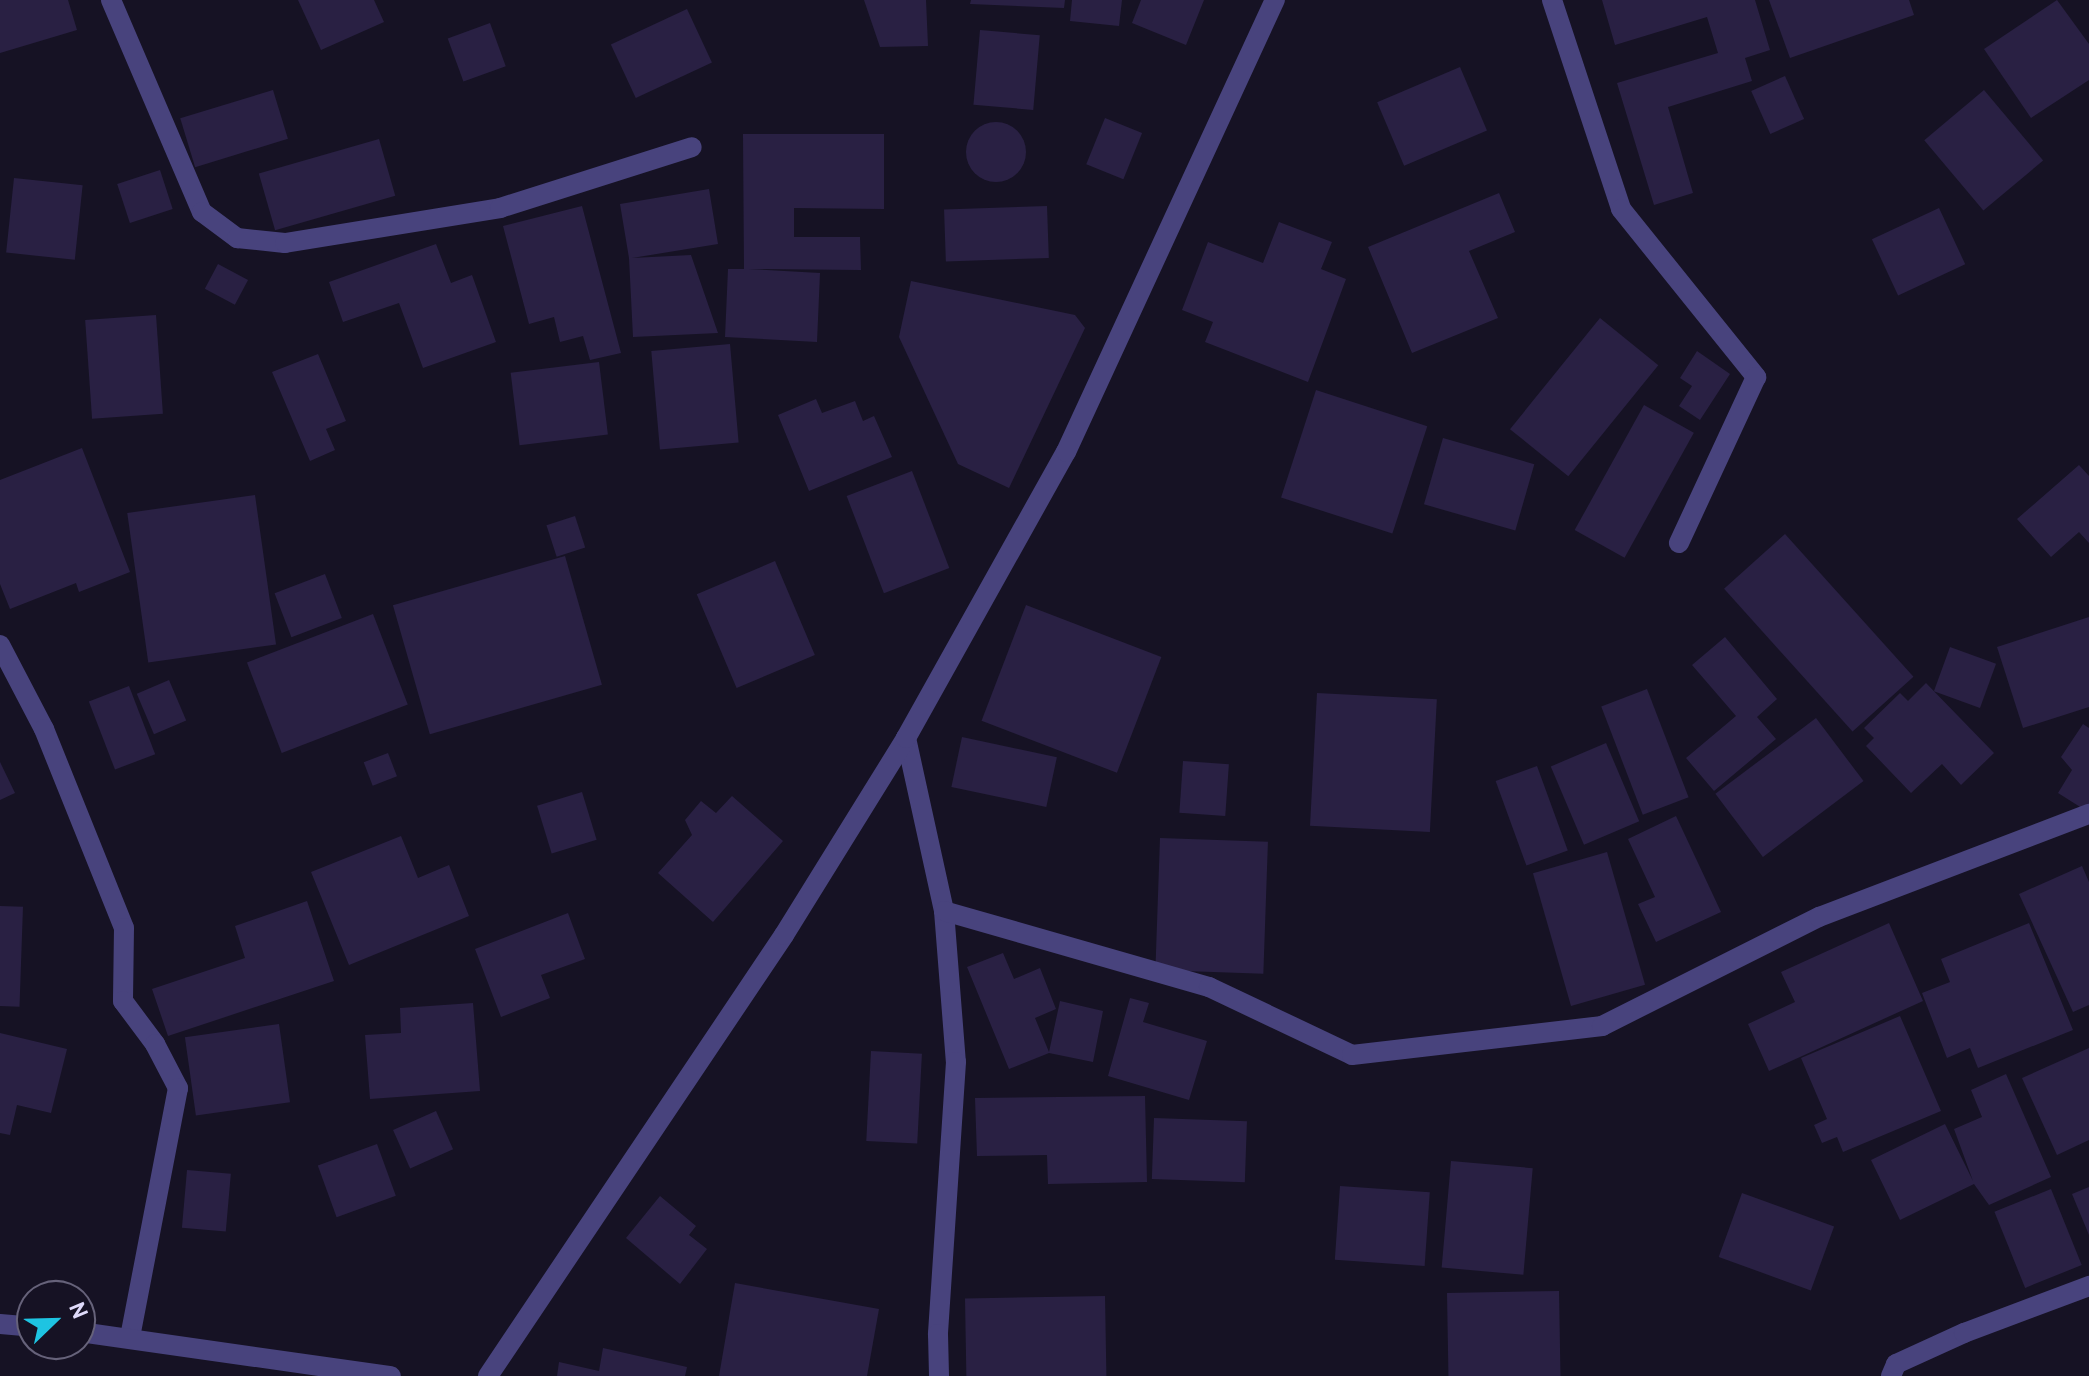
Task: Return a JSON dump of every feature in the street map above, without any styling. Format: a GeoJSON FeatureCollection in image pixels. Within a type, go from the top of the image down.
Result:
{"type":"FeatureCollection","features":[{"type":"Feature","properties":{"kind":"street"},"geometry":{"type":"LineString","coordinates":[[111,0],[140,60],[202,212],[237,238],[285,243],[500,208],[692,147]]}},
{"type":"Feature","properties":{"kind":"street"},"geometry":{"type":"LineString","coordinates":[[488,1376],[784,935],[906,738],[1066,452],[1275,0]]}},
{"type":"Feature","properties":{"kind":"street"},"geometry":{"type":"LineString","coordinates":[[1552,0],[1621,209],[1756,377],[1679,543]]}},
{"type":"Feature","properties":{"kind":"street"},"geometry":{"type":"LineString","coordinates":[[0,645],[44,729],[124,928],[123,1001],[155,1044],[178,1088],[130,1337]]}},
{"type":"Feature","properties":{"kind":"street"},"geometry":{"type":"LineString","coordinates":[[906,738],[944,911],[956,1062],[938,1334],[939,1376]]}},
{"type":"Feature","properties":{"kind":"street"},"geometry":{"type":"LineString","coordinates":[[944,911],[1209,987],[1352,1055],[1602,1026],[1819,917],[2089,814]]}},
{"type":"Feature","properties":{"kind":"street"},"geometry":{"type":"LineString","coordinates":[[1891,1376],[1896,1364],[1964,1333],[2089,1286]]}},
{"type":"Feature","properties":{"kind":"street"},"geometry":{"type":"LineString","coordinates":[[96,1334],[391,1376]]}},
{"type":"Feature","properties":{"kind":"building"},"geometry":{"type":"Polygon","coordinates":[[[0,0],[68,0],[77,30],[0,53],[0,0]]]}},
{"type":"Feature","properties":{"kind":"building"},"geometry":{"type":"Polygon","coordinates":[[[298,0],[374,0],[384,22],[321,50],[298,0]]]}},
{"type":"Feature","properties":{"kind":"building"},"geometry":{"type":"Polygon","coordinates":[[[864,0],[926,0],[928,46],[880,47],[864,0]]]}},
{"type":"Feature","properties":{"kind":"building"},"geometry":{"type":"Polygon","coordinates":[[[971,0],[1065,0],[1064,8],[970,4],[971,0]]]}},
{"type":"Feature","properties":{"kind":"building"},"geometry":{"type":"Polygon","coordinates":[[[1072,0],[1122,0],[1119,26],[1070,21],[1072,0]]]}},
{"type":"Feature","properties":{"kind":"building"},"geometry":{"type":"Polygon","coordinates":[[[1141,0],[1204,0],[1186,45],[1132,23],[1141,0]]]}},
{"type":"Feature","properties":{"kind":"building"},"geometry":{"type":"Polygon","coordinates":[[[1602,0],[1755,0],[1770,50],[1745,58],[1752,81],[1668,107],[1693,193],[1654,205],[1617,83],[1718,53],[1707,17],[1615,45],[1602,0]]]}},
{"type":"Feature","properties":{"kind":"building"},"geometry":{"type":"Polygon","coordinates":[[[1769,0],[1909,0],[1914,15],[1790,58],[1769,0]]]}},
{"type":"Feature","properties":{"kind":"building"},"geometry":{"type":"Polygon","coordinates":[[[2057,0],[2089,44],[2089,80],[2031,118],[1984,49],[2057,0]]]}},
{"type":"Feature","properties":{"kind":"building"},"geometry":{"type":"Polygon","coordinates":[[[687,9],[712,62],[636,98],[611,44],[687,9]]]}},
{"type":"Feature","properties":{"kind":"building"},"geometry":{"type":"Polygon","coordinates":[[[490,23],[506,66],[463,82],[448,38],[490,23]]]}},
{"type":"Feature","properties":{"kind":"building"},"geometry":{"type":"Polygon","coordinates":[[[980,30],[1040,35],[1033,110],[973,105],[980,30]]]}},
{"type":"Feature","properties":{"kind":"building"},"geometry":{"type":"Polygon","coordinates":[[[1460,67],[1487,131],[1404,166],[1377,102],[1460,67]]]}},
{"type":"Feature","properties":{"kind":"building"},"geometry":{"type":"Polygon","coordinates":[[[1785,76],[1804,119],[1770,134],[1751,91],[1785,76]]]}},
{"type":"Feature","properties":{"kind":"building"},"geometry":{"type":"Polygon","coordinates":[[[273,90],[288,139],[195,167],[180,118],[273,90]]]}},
{"type":"Feature","properties":{"kind":"building"},"geometry":{"type":"Polygon","coordinates":[[[1984,90],[2043,160],[1983,211],[1924,140],[1984,90]]]}},
{"type":"Feature","properties":{"kind":"building"},"geometry":{"type":"Polygon","coordinates":[[[1105,118],[1142,133],[1123,179],[1086,164],[1105,118]]]}},
{"type":"Feature","properties":{"kind":"building"},"geometry":{"type":"Polygon","coordinates":[[[996,122],[1018,130],[1026,152],[1018,174],[996,182],[974,174],[966,152],[974,130],[996,122]]]}},
{"type":"Feature","properties":{"kind":"building"},"geometry":{"type":"Polygon","coordinates":[[[743,134],[884,134],[884,209],[794,208],[794,237],[860,237],[861,270],[748,269],[820,273],[817,342],[725,337],[728,269],[744,269],[743,134]]]}},
{"type":"Feature","properties":{"kind":"building"},"geometry":{"type":"Polygon","coordinates":[[[379,139],[395,196],[275,230],[259,173],[379,139]]]}},
{"type":"Feature","properties":{"kind":"building"},"geometry":{"type":"Polygon","coordinates":[[[160,170],[173,209],[130,223],[117,184],[160,170]]]}},
{"type":"Feature","properties":{"kind":"building"},"geometry":{"type":"Polygon","coordinates":[[[14,178],[83,185],[75,260],[6,253],[14,178]]]}},
{"type":"Feature","properties":{"kind":"building"},"geometry":{"type":"Polygon","coordinates":[[[709,189],[718,244],[632,258],[691,255],[718,333],[633,337],[629,258],[620,204],[709,189]]]}},
{"type":"Feature","properties":{"kind":"building"},"geometry":{"type":"Polygon","coordinates":[[[1499,193],[1515,232],[1469,251],[1498,318],[1412,353],[1368,247],[1499,193]]]}},
{"type":"Feature","properties":{"kind":"building"},"geometry":{"type":"Polygon","coordinates":[[[582,206],[621,353],[590,360],[583,336],[560,342],[554,317],[529,324],[503,226],[582,206]]]}},
{"type":"Feature","properties":{"kind":"building"},"geometry":{"type":"Polygon","coordinates":[[[1047,206],[1049,258],[946,262],[944,210],[1047,206]]]}},
{"type":"Feature","properties":{"kind":"building"},"geometry":{"type":"Polygon","coordinates":[[[1939,208],[1965,264],[1898,295],[1872,239],[1939,208]]]}},
{"type":"Feature","properties":{"kind":"building"},"geometry":{"type":"Polygon","coordinates":[[[1279,222],[1332,242],[1321,269],[1346,279],[1308,382],[1205,342],[1213,322],[1182,310],[1208,242],[1263,263],[1279,222]]]}},
{"type":"Feature","properties":{"kind":"building"},"geometry":{"type":"Polygon","coordinates":[[[436,244],[451,283],[472,275],[496,342],[423,368],[399,303],[343,322],[329,282],[436,244]]]}},
{"type":"Feature","properties":{"kind":"building"},"geometry":{"type":"Polygon","coordinates":[[[218,264],[248,280],[235,305],[205,289],[218,264]]]}},
{"type":"Feature","properties":{"kind":"building"},"geometry":{"type":"Polygon","coordinates":[[[911,281],[1075,315],[1085,328],[1009,488],[958,464],[899,337],[911,281]]]}},
{"type":"Feature","properties":{"kind":"building"},"geometry":{"type":"Polygon","coordinates":[[[156,315],[163,414],[92,419],[85,320],[156,315]]]}},
{"type":"Feature","properties":{"kind":"building"},"geometry":{"type":"Polygon","coordinates":[[[1600,318],[1658,365],[1568,476],[1510,429],[1600,318]]]}},
{"type":"Feature","properties":{"kind":"building"},"geometry":{"type":"Polygon","coordinates":[[[730,344],[739,443],[660,450],[651,351],[730,344]]]}},
{"type":"Feature","properties":{"kind":"building"},"geometry":{"type":"Polygon","coordinates":[[[1697,351],[1730,374],[1700,420],[1679,406],[1692,386],[1680,378],[1697,351]]]}},
{"type":"Feature","properties":{"kind":"building"},"geometry":{"type":"Polygon","coordinates":[[[318,354],[346,421],[326,429],[335,450],[310,461],[272,372],[318,354]]]}},
{"type":"Feature","properties":{"kind":"building"},"geometry":{"type":"Polygon","coordinates":[[[599,362],[608,434],[520,445],[511,373],[599,362]]]}},
{"type":"Feature","properties":{"kind":"building"},"geometry":{"type":"Polygon","coordinates":[[[1316,390],[1427,426],[1392,534],[1281,497],[1316,390]]]}},
{"type":"Feature","properties":{"kind":"building"},"geometry":{"type":"Polygon","coordinates":[[[816,399],[822,413],[855,401],[863,421],[874,416],[892,457],[809,491],[778,415],[816,399]]]}},
{"type":"Feature","properties":{"kind":"building"},"geometry":{"type":"Polygon","coordinates":[[[1644,405],[1694,433],[1625,558],[1575,530],[1644,405]]]}},
{"type":"Feature","properties":{"kind":"building"},"geometry":{"type":"Polygon","coordinates":[[[1443,438],[1534,464],[1515,531],[1424,504],[1443,438]]]}},
{"type":"Feature","properties":{"kind":"building"},"geometry":{"type":"Polygon","coordinates":[[[82,448],[130,572],[79,592],[76,583],[10,609],[0,584],[0,480],[82,448]]]}},
{"type":"Feature","properties":{"kind":"building"},"geometry":{"type":"Polygon","coordinates":[[[2079,465],[2089,476],[2089,543],[2079,532],[2051,557],[2017,519],[2079,465]]]}},
{"type":"Feature","properties":{"kind":"building"},"geometry":{"type":"Polygon","coordinates":[[[912,471],[949,568],[884,593],[847,496],[912,471]]]}},
{"type":"Feature","properties":{"kind":"building"},"geometry":{"type":"Polygon","coordinates":[[[255,495],[276,645],[148,662],[127,513],[255,495]]]}},
{"type":"Feature","properties":{"kind":"building"},"geometry":{"type":"Polygon","coordinates":[[[575,516],[585,547],[557,557],[546,525],[575,516]]]}},
{"type":"Feature","properties":{"kind":"building"},"geometry":{"type":"Polygon","coordinates":[[[1785,534],[1913,677],[1853,732],[1724,589],[1785,534]]]}},
{"type":"Feature","properties":{"kind":"building"},"geometry":{"type":"Polygon","coordinates":[[[565,556],[602,685],[430,734],[393,605],[565,556]]]}},
{"type":"Feature","properties":{"kind":"building"},"geometry":{"type":"Polygon","coordinates":[[[775,561],[815,655],[737,688],[697,594],[775,561]]]}},
{"type":"Feature","properties":{"kind":"building"},"geometry":{"type":"Polygon","coordinates":[[[325,574],[342,618],[291,637],[275,593],[325,574]]]}},
{"type":"Feature","properties":{"kind":"building"},"geometry":{"type":"Polygon","coordinates":[[[1026,605],[1161,657],[1117,773],[982,721],[1026,605]]]}},
{"type":"Feature","properties":{"kind":"building"},"geometry":{"type":"Polygon","coordinates":[[[373,614],[408,705],[282,753],[247,662],[373,614]]]}},
{"type":"Feature","properties":{"kind":"building"},"geometry":{"type":"Polygon","coordinates":[[[2089,617],[2089,707],[2023,728],[1997,647],[2089,617]]]}},
{"type":"Feature","properties":{"kind":"building"},"geometry":{"type":"Polygon","coordinates":[[[1725,637],[1777,699],[1757,717],[1776,739],[1714,791],[1686,758],[1736,716],[1692,665],[1725,637]]]}},
{"type":"Feature","properties":{"kind":"building"},"geometry":{"type":"Polygon","coordinates":[[[1950,647],[1996,664],[1980,708],[1934,691],[1950,647]]]}},
{"type":"Feature","properties":{"kind":"building"},"geometry":{"type":"Polygon","coordinates":[[[169,680],[186,721],[154,734],[137,694],[169,680]]]}},
{"type":"Feature","properties":{"kind":"building"},"geometry":{"type":"Polygon","coordinates":[[[1926,683],[1994,753],[1961,785],[1942,764],[1911,793],[1866,746],[1874,738],[1864,728],[1900,693],[1908,701],[1926,683]]]}},
{"type":"Feature","properties":{"kind":"building"},"geometry":{"type":"Polygon","coordinates":[[[129,686],[155,754],[115,770],[89,701],[129,686]]]}},
{"type":"Feature","properties":{"kind":"building"},"geometry":{"type":"Polygon","coordinates":[[[1647,689],[1689,797],[1643,815],[1601,707],[1647,689]]]}},
{"type":"Feature","properties":{"kind":"building"},"geometry":{"type":"Polygon","coordinates":[[[1317,693],[1437,699],[1430,832],[1310,826],[1317,693]]]}},
{"type":"Feature","properties":{"kind":"building"},"geometry":{"type":"Polygon","coordinates":[[[1816,718],[1864,781],[1763,857],[1715,794],[1816,718]]]}},
{"type":"Feature","properties":{"kind":"building"},"geometry":{"type":"Polygon","coordinates":[[[2083,724],[2089,728],[2089,805],[2085,810],[2058,793],[2072,770],[2061,757],[2083,724]]]}},
{"type":"Feature","properties":{"kind":"building"},"geometry":{"type":"Polygon","coordinates":[[[962,737],[1057,757],[1046,807],[951,787],[962,737]]]}},
{"type":"Feature","properties":{"kind":"building"},"geometry":{"type":"Polygon","coordinates":[[[1606,743],[1639,821],[1584,845],[1551,766],[1606,743]]]}},
{"type":"Feature","properties":{"kind":"building"},"geometry":{"type":"Polygon","coordinates":[[[388,753],[397,776],[373,786],[364,762],[388,753]]]}},
{"type":"Feature","properties":{"kind":"building"},"geometry":{"type":"Polygon","coordinates":[[[1183,761],[1229,764],[1225,816],[1179,813],[1183,761]]]}},
{"type":"Feature","properties":{"kind":"building"},"geometry":{"type":"Polygon","coordinates":[[[0,762],[15,793],[0,800],[0,762]]]}},
{"type":"Feature","properties":{"kind":"building"},"geometry":{"type":"Polygon","coordinates":[[[1537,766],[1568,851],[1526,866],[1496,781],[1537,766]]]}},
{"type":"Feature","properties":{"kind":"building"},"geometry":{"type":"Polygon","coordinates":[[[582,792],[597,840],[552,854],[537,806],[582,792]]]}},
{"type":"Feature","properties":{"kind":"building"},"geometry":{"type":"Polygon","coordinates":[[[732,796],[783,841],[713,922],[658,873],[692,835],[685,820],[701,801],[716,813],[732,796]]]}},
{"type":"Feature","properties":{"kind":"building"},"geometry":{"type":"Polygon","coordinates":[[[1676,816],[1721,912],[1656,942],[1638,904],[1655,897],[1628,839],[1676,816]]]}},
{"type":"Feature","properties":{"kind":"building"},"geometry":{"type":"Polygon","coordinates":[[[401,836],[418,878],[449,865],[469,916],[349,965],[311,872],[401,836]]]}},
{"type":"Feature","properties":{"kind":"building"},"geometry":{"type":"Polygon","coordinates":[[[1160,838],[1268,842],[1263,974],[1155,970],[1160,838]]]}},
{"type":"Feature","properties":{"kind":"building"},"geometry":{"type":"Polygon","coordinates":[[[1607,852],[1645,985],[1571,1006],[1533,873],[1607,852]]]}},
{"type":"Feature","properties":{"kind":"building"},"geometry":{"type":"Polygon","coordinates":[[[2082,866],[2089,882],[2089,1005],[2073,1012],[2019,894],[2082,866]]]}},
{"type":"Feature","properties":{"kind":"building"},"geometry":{"type":"Polygon","coordinates":[[[307,901],[334,981],[168,1036],[152,989],[245,958],[235,926],[307,901]]]}},
{"type":"Feature","properties":{"kind":"building"},"geometry":{"type":"Polygon","coordinates":[[[0,906],[23,907],[19,1007],[0,1006],[0,906]]]}},
{"type":"Feature","properties":{"kind":"building"},"geometry":{"type":"Polygon","coordinates":[[[568,913],[585,959],[541,975],[550,998],[501,1017],[475,949],[568,913]]]}},
{"type":"Feature","properties":{"kind":"building"},"geometry":{"type":"Polygon","coordinates":[[[1889,923],[1923,1001],[1769,1071],[1748,1024],[1795,1002],[1781,972],[1889,923]]]}},
{"type":"Feature","properties":{"kind":"building"},"geometry":{"type":"Polygon","coordinates":[[[2029,923],[2073,1030],[1978,1068],[1970,1048],[1947,1058],[1922,993],[1950,982],[1941,959],[2029,923]]]}},
{"type":"Feature","properties":{"kind":"building"},"geometry":{"type":"Polygon","coordinates":[[[1003,953],[1014,979],[1040,968],[1056,1009],[1035,1018],[1049,1052],[1060,1001],[1103,1011],[1093,1062],[1049,1053],[1009,1069],[967,967],[1003,953]]]}},
{"type":"Feature","properties":{"kind":"building"},"geometry":{"type":"Polygon","coordinates":[[[1130,998],[1149,1003],[1143,1022],[1207,1041],[1189,1100],[1108,1076],[1130,998]]]}},
{"type":"Feature","properties":{"kind":"building"},"geometry":{"type":"Polygon","coordinates":[[[473,1003],[480,1091],[370,1099],[365,1035],[401,1033],[400,1008],[473,1003]]]}},
{"type":"Feature","properties":{"kind":"building"},"geometry":{"type":"Polygon","coordinates":[[[1900,1016],[1941,1111],[1843,1152],[1837,1137],[1822,1143],[1814,1125],[1827,1119],[1801,1058],[1900,1016]]]}},
{"type":"Feature","properties":{"kind":"building"},"geometry":{"type":"Polygon","coordinates":[[[279,1024],[290,1102],[196,1115],[185,1037],[279,1024]]]}},
{"type":"Feature","properties":{"kind":"building"},"geometry":{"type":"Polygon","coordinates":[[[0,1033],[67,1049],[51,1113],[17,1105],[10,1135],[0,1133],[0,1033]]]}},
{"type":"Feature","properties":{"kind":"building"},"geometry":{"type":"Polygon","coordinates":[[[2089,1048],[2089,1140],[2057,1155],[2022,1078],[2089,1048]]]}},
{"type":"Feature","properties":{"kind":"building"},"geometry":{"type":"Polygon","coordinates":[[[871,1051],[922,1054],[917,1144],[866,1141],[871,1051]]]}},
{"type":"Feature","properties":{"kind":"building"},"geometry":{"type":"Polygon","coordinates":[[[2006,1074],[2051,1177],[1989,1205],[1974,1184],[1900,1220],[1871,1160],[1945,1124],[1973,1181],[1954,1129],[1982,1117],[1971,1090],[2006,1074]]]}},
{"type":"Feature","properties":{"kind":"building"},"geometry":{"type":"Polygon","coordinates":[[[1145,1096],[1147,1182],[1048,1184],[1047,1155],[977,1156],[975,1098],[1145,1096]]]}},
{"type":"Feature","properties":{"kind":"building"},"geometry":{"type":"Polygon","coordinates":[[[436,1111],[453,1149],[410,1168],[393,1130],[436,1111]]]}},
{"type":"Feature","properties":{"kind":"building"},"geometry":{"type":"Polygon","coordinates":[[[1154,1118],[1247,1121],[1245,1182],[1152,1179],[1154,1118]]]}},
{"type":"Feature","properties":{"kind":"building"},"geometry":{"type":"Polygon","coordinates":[[[377,1144],[396,1196],[337,1217],[318,1166],[377,1144]]]}},
{"type":"Feature","properties":{"kind":"building"},"geometry":{"type":"Polygon","coordinates":[[[1451,1161],[1533,1168],[1523,1275],[1442,1268],[1451,1161]]]}},
{"type":"Feature","properties":{"kind":"building"},"geometry":{"type":"Polygon","coordinates":[[[187,1170],[231,1174],[226,1232],[182,1228],[187,1170]]]}},
{"type":"Feature","properties":{"kind":"building"},"geometry":{"type":"Polygon","coordinates":[[[1340,1186],[1430,1192],[1425,1266],[1335,1260],[1340,1186]]]}},
{"type":"Feature","properties":{"kind":"building"},"geometry":{"type":"Polygon","coordinates":[[[2089,1187],[2089,1235],[2072,1194],[2089,1187]]]}},
{"type":"Feature","properties":{"kind":"building"},"geometry":{"type":"Polygon","coordinates":[[[2051,1189],[2082,1265],[2025,1288],[1994,1212],[2051,1189]]]}},
{"type":"Feature","properties":{"kind":"building"},"geometry":{"type":"Polygon","coordinates":[[[1742,1193],[1834,1227],[1811,1290],[1719,1257],[1742,1193]]]}},
{"type":"Feature","properties":{"kind":"building"},"geometry":{"type":"Polygon","coordinates":[[[660,1196],[696,1226],[689,1235],[707,1249],[680,1284],[626,1238],[660,1196]]]}},
{"type":"Feature","properties":{"kind":"building"},"geometry":{"type":"Polygon","coordinates":[[[735,1283],[879,1309],[867,1376],[719,1376],[735,1283]]]}},
{"type":"Feature","properties":{"kind":"building"},"geometry":{"type":"Polygon","coordinates":[[[1559,1291],[1560,1376],[1448,1376],[1447,1293],[1559,1291]]]}},
{"type":"Feature","properties":{"kind":"building"},"geometry":{"type":"Polygon","coordinates":[[[1105,1296],[1106,1376],[966,1376],[965,1298],[1105,1296]]]}},
{"type":"Feature","properties":{"kind":"building"},"geometry":{"type":"Polygon","coordinates":[[[603,1348],[687,1367],[685,1376],[557,1376],[559,1362],[599,1371],[603,1348]]]}}]}
